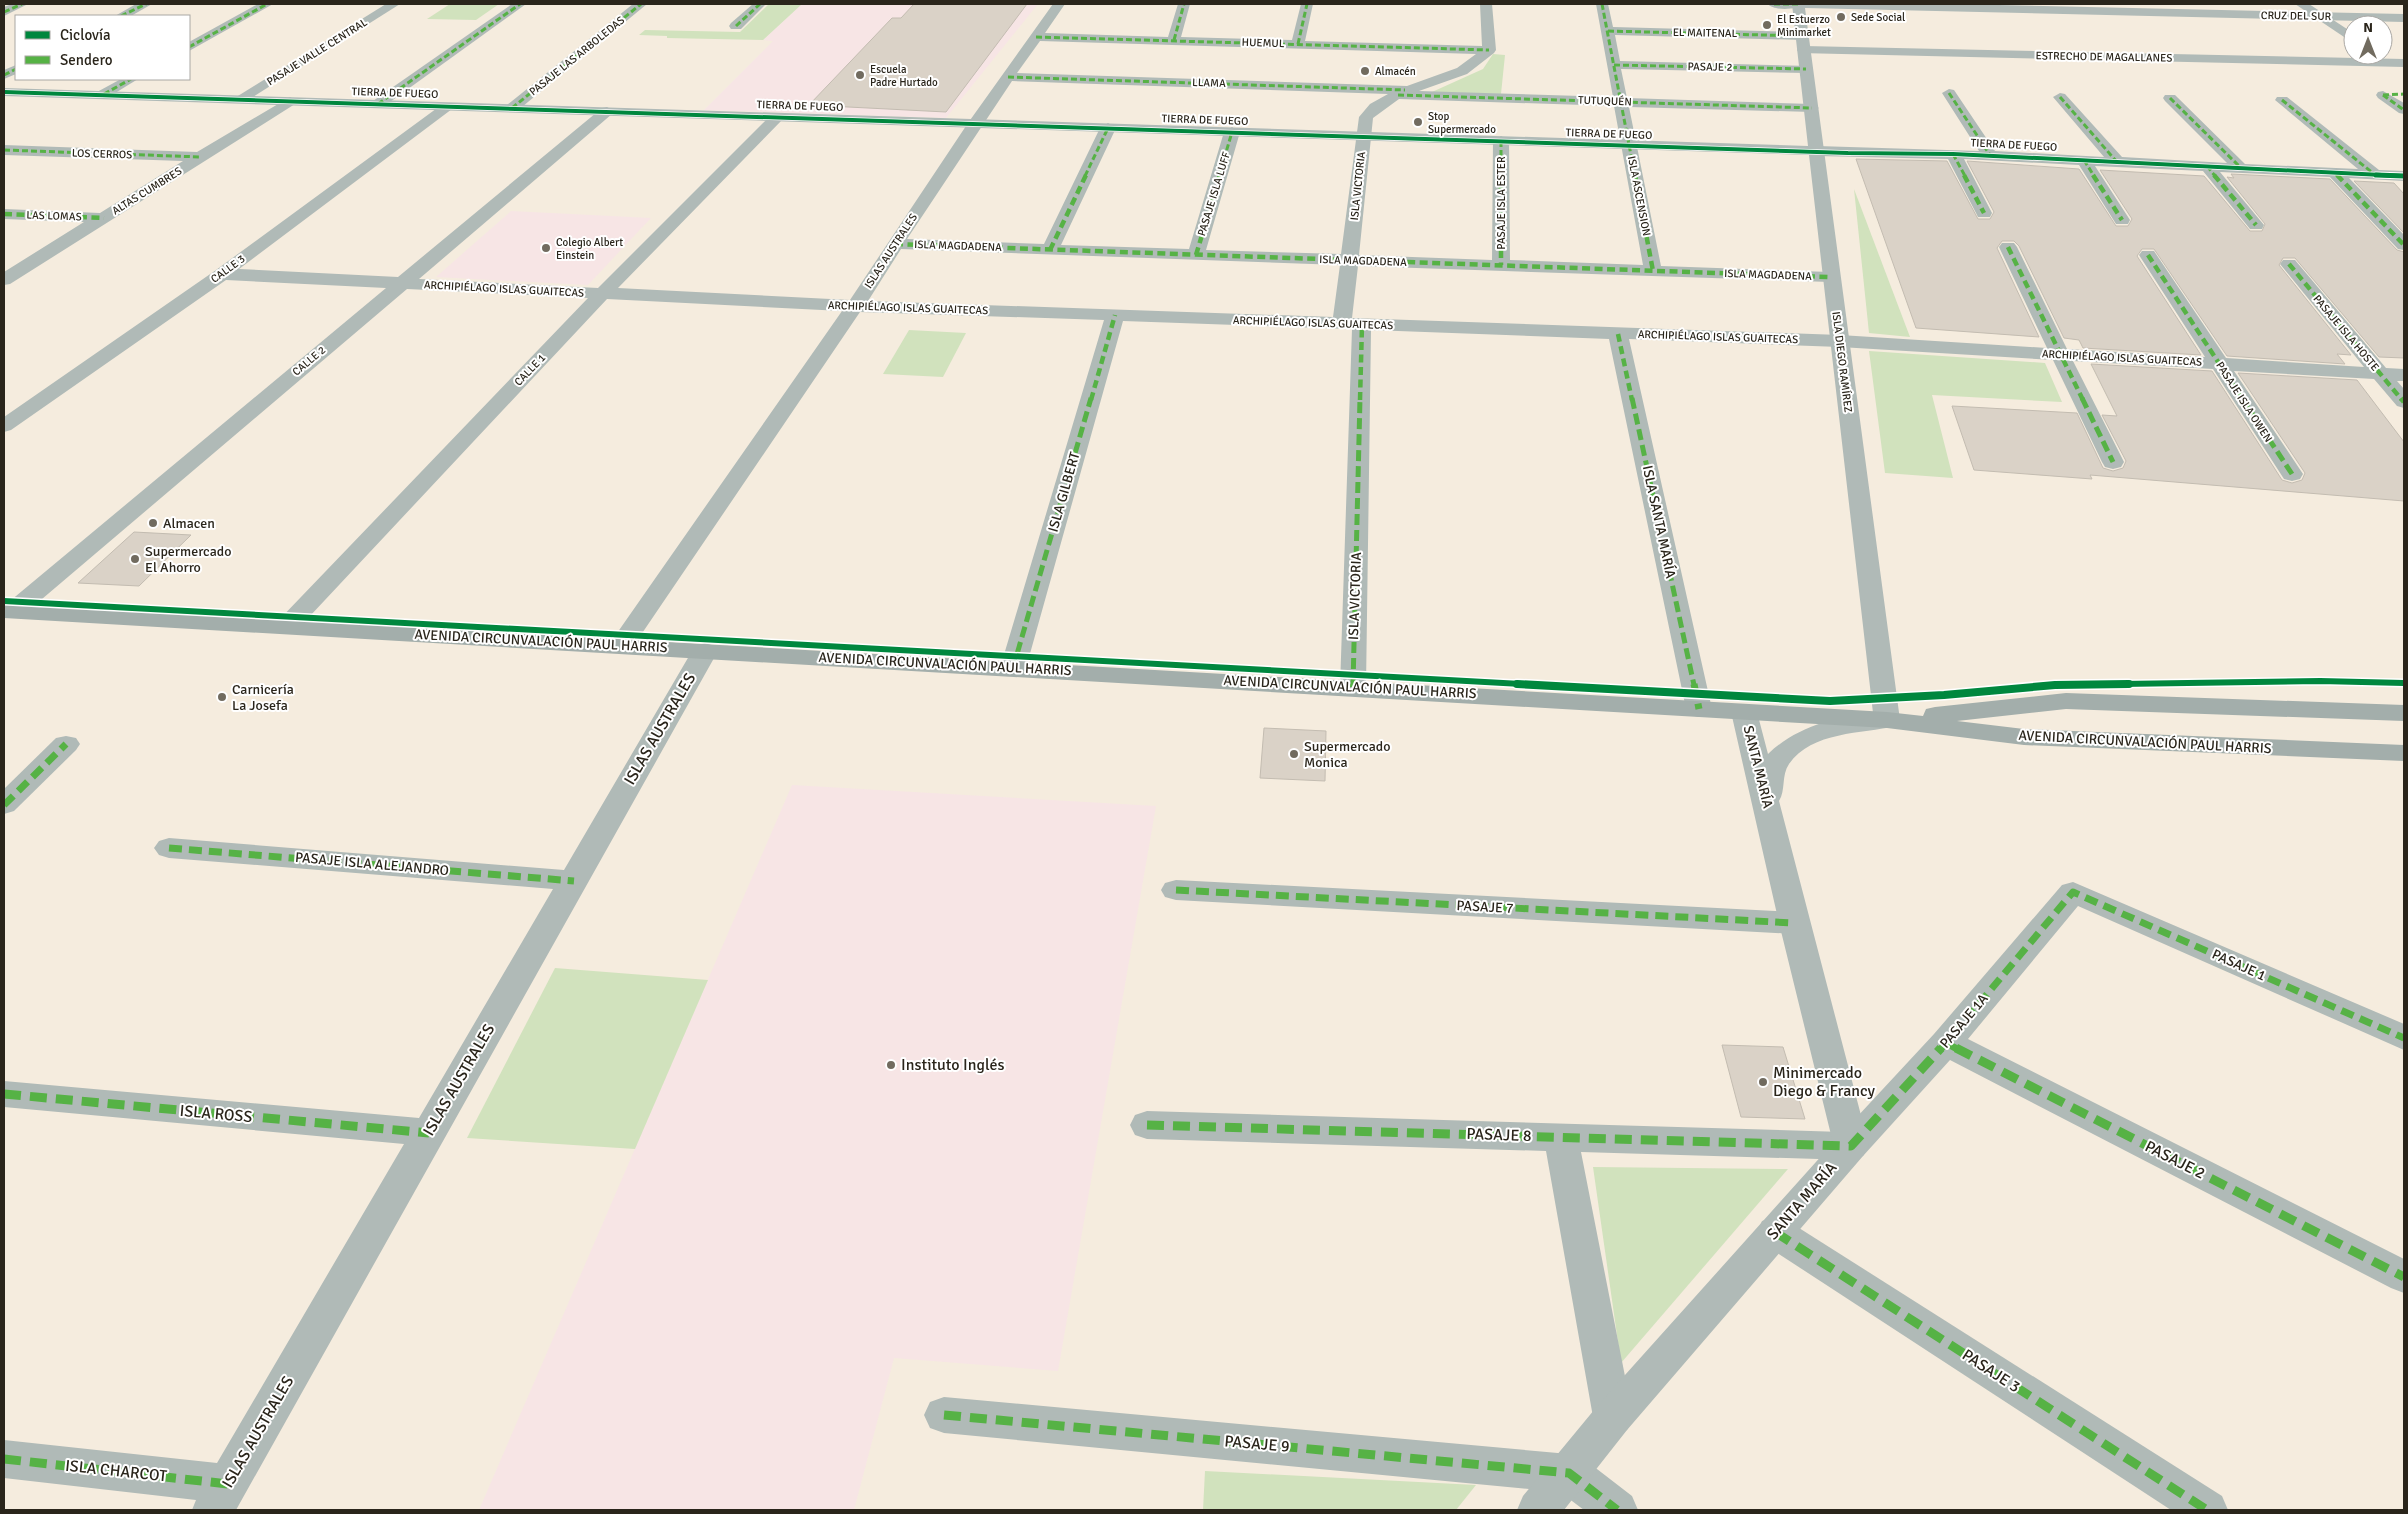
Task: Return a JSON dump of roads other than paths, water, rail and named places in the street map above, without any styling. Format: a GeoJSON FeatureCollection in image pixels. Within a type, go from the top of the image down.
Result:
{"type":"FeatureCollection","features":[{"type":"Feature","properties":{"kind":"main road","name":"AVENIDA CIRCUNVALACIÓN PAUL HARRIS"},"geometry":{"type":"LineString","coordinates":[[8,611],[1353,687],[1887,720],[2024,737],[2404,753]]}},
{"type":"Feature","properties":{"kind":"main road","name":"AVENIDA CIRCUNVALACIÓN PAUL HARRIS"},"geometry":{"type":"LineString","coordinates":[[1887,720],[2066,702],[2404,713]]}},
{"type":"Feature","properties":{"kind":"street"},"geometry":{"type":"LineString","coordinates":[[4,12],[22,4]]}},
{"type":"Feature","properties":{"kind":"street"},"geometry":{"type":"LineString","coordinates":[[123,15],[146,4]]}},
{"type":"Feature","properties":{"kind":"street"},"geometry":{"type":"LineString","coordinates":[[190,46],[267,4]]}},
{"type":"Feature","properties":{"kind":"street","name":"PASAJE VALLE CENTRAL"},"geometry":{"type":"LineString","coordinates":[[240,99],[394,4]]}},
{"type":"Feature","properties":{"kind":"street"},"geometry":{"type":"LineString","coordinates":[[378,104],[520,4]]}},
{"type":"Feature","properties":{"kind":"street","name":"PASAJE LAS ARBOLEDAS"},"geometry":{"type":"LineString","coordinates":[[512,108],[641,4]]}},
{"type":"Feature","properties":{"kind":"street"},"geometry":{"type":"LineString","coordinates":[[736,26],[760,4]]}},
{"type":"Feature","properties":{"kind":"street","name":"ISLAS AUSTRALES"},"geometry":{"type":"LineString","coordinates":[[621,646],[855,306],[975,123],[1059,4]]}},
{"type":"Feature","properties":{"kind":"street"},"geometry":{"type":"LineString","coordinates":[[1174,40],[1184,4]]}},
{"type":"Feature","properties":{"kind":"street"},"geometry":{"type":"LineString","coordinates":[[1298,44],[1307,4]]}},
{"type":"Feature","properties":{"kind":"street"},"geometry":{"type":"LineString","coordinates":[[1486,4],[1490,50]]}},
{"type":"Feature","properties":{"kind":"street","name":"ISLA ASCENSION"},"geometry":{"type":"LineString","coordinates":[[1602,4],[1653,271]]}},
{"type":"Feature","properties":{"kind":"street","name":"CRUZ DEL SUR"},"geometry":{"type":"LineString","coordinates":[[1774,4],[2404,18]]}},
{"type":"Feature","properties":{"kind":"street","name":"ISLA DIEGO RAMÍREZ"},"geometry":{"type":"LineString","coordinates":[[1798,4],[1812,108],[1830,277],[1840,341],[1887,720]]}},
{"type":"Feature","properties":{"kind":"street"},"geometry":{"type":"LineString","coordinates":[[2301,4],[2343,33]]}},
{"type":"Feature","properties":{"kind":"street","name":"EL MAITENAL"},"geometry":{"type":"LineString","coordinates":[[1608,31],[1804,52]]}},
{"type":"Feature","properties":{"kind":"street","name":"HUEMUL"},"geometry":{"type":"LineString","coordinates":[[1036,37],[1490,50]]}},
{"type":"Feature","properties":{"kind":"street","name":"ISLA VICTORIA"},"geometry":{"type":"LineString","coordinates":[[1353,687],[1352,324],[1350,260],[1366,117],[1374,107],[1404,92],[1462,70],[1490,50]]}},
{"type":"Feature","properties":{"kind":"street","name":"ESTRECHO DE MAGALLANES"},"geometry":{"type":"LineString","coordinates":[[1804,52],[2343,59]]}},
{"type":"Feature","properties":{"kind":"street","name":"PASAJE 2"},"geometry":{"type":"LineString","coordinates":[[1614,65],[1804,52]]}},
{"type":"Feature","properties":{"kind":"street"},"geometry":{"type":"LineString","coordinates":[[2390,65],[2404,74]]}},
{"type":"Feature","properties":{"kind":"street"},"geometry":{"type":"LineString","coordinates":[[4,75],[15,69]]}},
{"type":"Feature","properties":{"kind":"street","name":"LLAMA"},"geometry":{"type":"LineString","coordinates":[[1008,77],[1404,92]]}},
{"type":"Feature","properties":{"kind":"street"},"geometry":{"type":"LineString","coordinates":[[102,95],[129,80]]}},
{"type":"Feature","properties":{"kind":"street","name":"TIERRA DE FUEGO"},"geometry":{"type":"LineString","coordinates":[[4,92],[1630,146],[1990,155],[2404,176]]}},
{"type":"Feature","properties":{"kind":"street","name":"TUTUQUÉN"},"geometry":{"type":"LineString","coordinates":[[1404,92],[1812,108]]}},
{"type":"Feature","properties":{"kind":"street"},"geometry":{"type":"LineString","coordinates":[[1949,93],[1990,155]]}},
{"type":"Feature","properties":{"kind":"street"},"geometry":{"type":"LineString","coordinates":[[2404,94],[2383,95],[2404,110]]}},
{"type":"Feature","properties":{"kind":"street"},"geometry":{"type":"LineString","coordinates":[[2060,97],[2117,162]]}},
{"type":"Feature","properties":{"kind":"street"},"geometry":{"type":"LineString","coordinates":[[2170,98],[2241,168]]}},
{"type":"Feature","properties":{"kind":"street"},"geometry":{"type":"LineString","coordinates":[[2282,100],[2374,174]]}},
{"type":"Feature","properties":{"kind":"street","name":"ALTAS CUMBRES"},"geometry":{"type":"LineString","coordinates":[[4,280],[290,101]]}},
{"type":"Feature","properties":{"kind":"street","name":"CALLE 3"},"geometry":{"type":"LineString","coordinates":[[4,426],[222,274],[449,106]]}},
{"type":"Feature","properties":{"kind":"street","name":"CALLE 2"},"geometry":{"type":"LineString","coordinates":[[8,611],[607,111]]}},
{"type":"Feature","properties":{"kind":"street","name":"CALLE 1"},"geometry":{"type":"LineString","coordinates":[[286,627],[602,294],[777,117]]}},
{"type":"Feature","properties":{"kind":"street"},"geometry":{"type":"LineString","coordinates":[[1050,250],[1108,128]]}},
{"type":"Feature","properties":{"kind":"street","name":"PASAJE ISLA LUFF"},"geometry":{"type":"LineString","coordinates":[[1196,255],[1232,132]]}},
{"type":"Feature","properties":{"kind":"street","name":"PASAJE ISLA ESTER"},"geometry":{"type":"LineString","coordinates":[[1501,141],[1501,266]]}},
{"type":"Feature","properties":{"kind":"street","name":"LOS CERROS"},"geometry":{"type":"LineString","coordinates":[[4,150],[201,157]]}},
{"type":"Feature","properties":{"kind":"street"},"geometry":{"type":"LineString","coordinates":[[1953,154],[1984,213]]}},
{"type":"Feature","properties":{"kind":"street"},"geometry":{"type":"LineString","coordinates":[[2084,160],[2122,220]]}},
{"type":"Feature","properties":{"kind":"street"},"geometry":{"type":"LineString","coordinates":[[2206,166],[2256,226]]}},
{"type":"Feature","properties":{"kind":"street"},"geometry":{"type":"LineString","coordinates":[[2335,172],[2404,245]]}},
{"type":"Feature","properties":{"kind":"street","name":"LAS LOMAS"},"geometry":{"type":"LineString","coordinates":[[4,214],[104,218]]}},
{"type":"Feature","properties":{"kind":"street","name":"ISLA MAGDADENA"},"geometry":{"type":"LineString","coordinates":[[896,244],[1830,277]]}},
{"type":"Feature","properties":{"kind":"street"},"geometry":{"type":"LineString","coordinates":[[2008,247],[2113,462]]}},
{"type":"Feature","properties":{"kind":"street","name":"PASAJE ISLA OWEN"},"geometry":{"type":"LineString","coordinates":[[2148,255],[2292,474]]}},
{"type":"Feature","properties":{"kind":"street","name":"PASAJE ISLA HOSTE"},"geometry":{"type":"LineString","coordinates":[[2289,264],[2404,402]]}},
{"type":"Feature","properties":{"kind":"street","name":"ARCHIPIÉLAGO ISLAS GUAITECAS"},"geometry":{"type":"LineString","coordinates":[[222,274],[855,306],[1840,341],[2404,375]]}},
{"type":"Feature","properties":{"kind":"street","name":"ISLA GILBERT"},"geometry":{"type":"LineString","coordinates":[[1014,668],[1115,315]]}},
{"type":"Feature","properties":{"kind":"street","name":"ISLA SANTA MARÍA"},"geometry":{"type":"LineString","coordinates":[[1618,334],[1699,709]]}},
{"type":"Feature","properties":{"kind":"street","name":"ISLAS AUSTRALES"},"geometry":{"type":"LineString","coordinates":[[221,1497],[705,651]]}},
{"type":"Feature","properties":{"kind":"street","name":"SANTA MARÍA"},"geometry":{"type":"LineString","coordinates":[[1538,1510],[1614,1417],[1850,1146],[1744,712]]}},
{"type":"Feature","properties":{"kind":"street","name":"SANTA MARÍA"},"geometry":{"type":"LineString","coordinates":[[1772,822],[1767,784],[1774,767],[1785,752],[1818,732],[1839,725],[1887,720]]}},
{"type":"Feature","properties":{"kind":"street"},"geometry":{"type":"LineString","coordinates":[[4,805],[66,744]]}},
{"type":"Feature","properties":{"kind":"street","name":"PASAJE ISLA ALEJANDRO"},"geometry":{"type":"LineString","coordinates":[[169,848],[574,881]]}},
{"type":"Feature","properties":{"kind":"street","name":"PASAJE 7"},"geometry":{"type":"LineString","coordinates":[[1176,890],[1794,923]]}},
{"type":"Feature","properties":{"kind":"street","name":"PASAJE 1"},"geometry":{"type":"LineString","coordinates":[[2073,892],[2404,1038]]}},
{"type":"Feature","properties":{"kind":"street","name":"PASAJE 1A"},"geometry":{"type":"LineString","coordinates":[[1850,1146],[1946,1043],[2073,892]]}},
{"type":"Feature","properties":{"kind":"street","name":"PASAJE 2"},"geometry":{"type":"LineString","coordinates":[[1946,1043],[2404,1277]]}},
{"type":"Feature","properties":{"kind":"street","name":"ISLA ROSS"},"geometry":{"type":"LineString","coordinates":[[4,1094],[429,1133]]}},
{"type":"Feature","properties":{"kind":"street","name":"PASAJE 8"},"geometry":{"type":"LineString","coordinates":[[1146,1125],[1850,1146]]}},
{"type":"Feature","properties":{"kind":"street"},"geometry":{"type":"LineString","coordinates":[[1560,1137],[1614,1417]]}},
{"type":"Feature","properties":{"kind":"street","name":"PASAJE 3"},"geometry":{"type":"LineString","coordinates":[[1775,1232],[2207,1510]]}},
{"type":"Feature","properties":{"kind":"street","name":"PASAJE 9"},"geometry":{"type":"LineString","coordinates":[[944,1415],[1569,1473]]}},
{"type":"Feature","properties":{"kind":"street","name":"ISLA CHARCOT"},"geometry":{"type":"LineString","coordinates":[[4,1459],[221,1497]]}},
{"type":"Feature","properties":{"kind":"street"},"geometry":{"type":"LineString","coordinates":[[1569,1473],[1617,1510]]}},
{"type":"Feature","properties":{"kind":"place","name":"Sede Social"},"geometry":{"type":"Point","coordinates":[1841,17]}},
{"type":"Feature","properties":{"kind":"place","name":"El Estuerzo Minimarket"},"geometry":{"type":"Point","coordinates":[1767,25]}},
{"type":"Feature","properties":{"kind":"place","name":"Almacén"},"geometry":{"type":"Point","coordinates":[1365,71]}},
{"type":"Feature","properties":{"kind":"place","name":"Escuela Padre Hurtado"},"geometry":{"type":"Point","coordinates":[860,75]}},
{"type":"Feature","properties":{"kind":"place","name":"Stop Supermercado"},"geometry":{"type":"Point","coordinates":[1418,122]}},
{"type":"Feature","properties":{"kind":"place","name":"Colegio Albert Einstein"},"geometry":{"type":"Point","coordinates":[546,248]}},
{"type":"Feature","properties":{"kind":"place","name":"Almacen"},"geometry":{"type":"Point","coordinates":[153,523]}},
{"type":"Feature","properties":{"kind":"place","name":"Supermercado El Ahorro"},"geometry":{"type":"Point","coordinates":[135,559]}},
{"type":"Feature","properties":{"kind":"place","name":"Carnicería La Josefa"},"geometry":{"type":"Point","coordinates":[222,697]}},
{"type":"Feature","properties":{"kind":"place","name":"Supermercado Monica"},"geometry":{"type":"Point","coordinates":[1294,754]}},
{"type":"Feature","properties":{"kind":"place","name":"Instituto Inglés"},"geometry":{"type":"Point","coordinates":[891,1065]}},
{"type":"Feature","properties":{"kind":"place","name":"Minimercado Diego & Francy"},"geometry":{"type":"Point","coordinates":[1763,1082]}}]}
